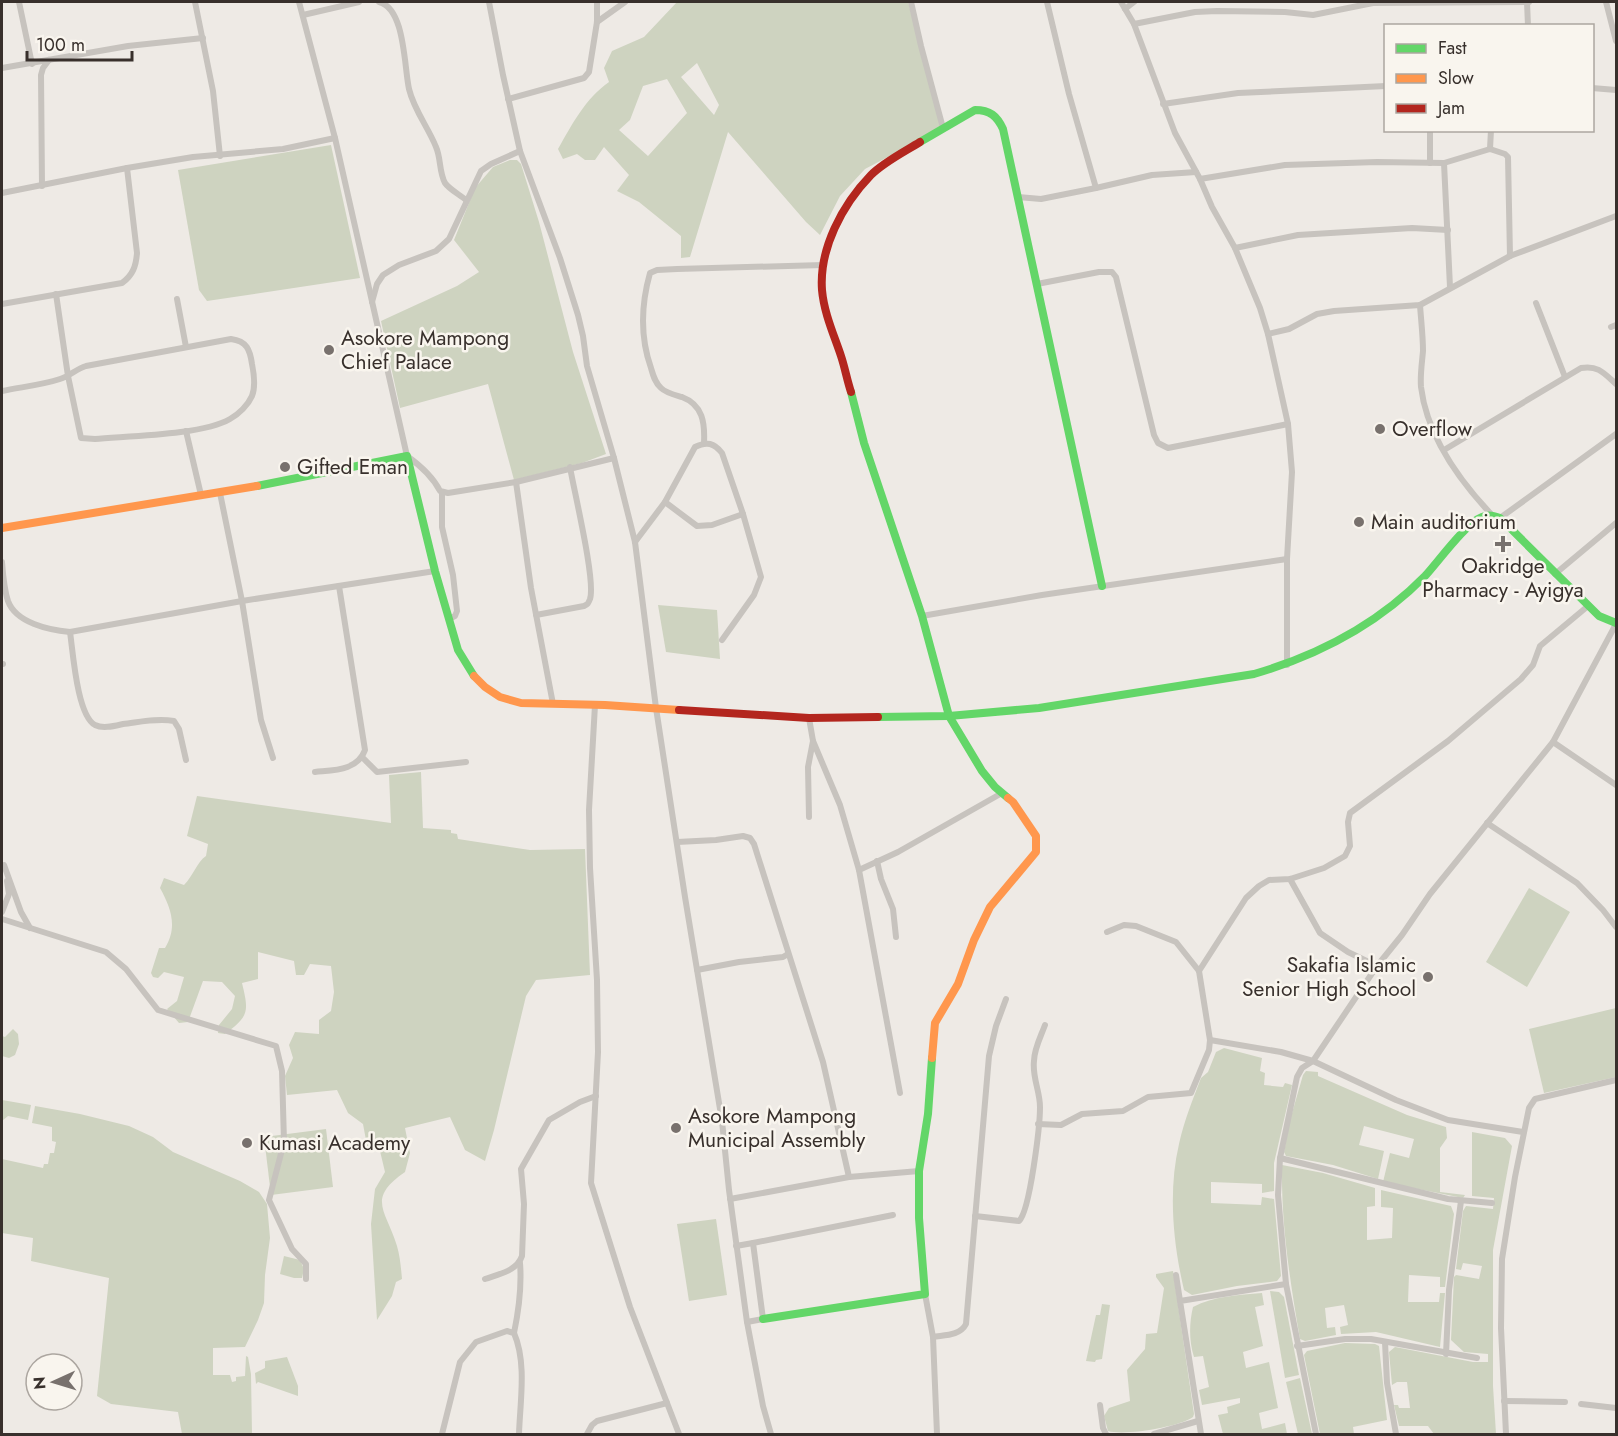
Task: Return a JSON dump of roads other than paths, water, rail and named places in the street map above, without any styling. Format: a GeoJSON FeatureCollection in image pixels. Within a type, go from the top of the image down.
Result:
{"type":"FeatureCollection","features":[{"type":"Feature","properties":{"kind":"street"},"geometry":{"type":"LineString","coordinates":[[19,2],[32,64]]}},
{"type":"Feature","properties":{"kind":"street"},"geometry":{"type":"LineString","coordinates":[[195,2],[213,91],[220,156]]}},
{"type":"Feature","properties":{"kind":"street"},"geometry":{"type":"LineString","coordinates":[[299,2],[335,138],[435,571],[458,650],[475,678],[500,697],[521,703],[656,708],[809,718],[949,716],[1039,708],[1243,676],[1287,665],[1320,651],[1373,621],[1416,584],[1473,522],[1483,516],[1496,516],[1617,434]]}},
{"type":"Feature","properties":{"kind":"street"},"geometry":{"type":"LineString","coordinates":[[303,15],[359,2]]}},
{"type":"Feature","properties":{"kind":"street"},"geometry":{"type":"LineString","coordinates":[[379,2],[385,3],[392,9],[398,22],[409,90],[436,145],[446,185],[466,200]]}},
{"type":"Feature","properties":{"kind":"street"},"geometry":{"type":"LineString","coordinates":[[489,2],[520,151],[560,258],[578,315],[587,366],[614,458],[635,542],[676,842],[722,1121],[747,1322],[757,1378],[771,1434]]}},
{"type":"Feature","properties":{"kind":"street"},"geometry":{"type":"LineString","coordinates":[[508,99],[584,78],[592,62],[597,2]]}},
{"type":"Feature","properties":{"kind":"street"},"geometry":{"type":"LineString","coordinates":[[597,22],[625,2]]}},
{"type":"Feature","properties":{"kind":"street"},"geometry":{"type":"LineString","coordinates":[[911,2],[943,128]]}},
{"type":"Feature","properties":{"kind":"street"},"geometry":{"type":"LineString","coordinates":[[1047,2],[1074,114],[1096,188]]}},
{"type":"Feature","properties":{"kind":"street"},"geometry":{"type":"LineString","coordinates":[[1121,2],[1134,24],[1163,104],[1212,207],[1235,248],[1260,308],[1268,334],[1288,424],[1292,472],[1287,559],[1287,665]]}},
{"type":"Feature","properties":{"kind":"street"},"geometry":{"type":"LineString","coordinates":[[1125,9],[1134,2]]}},
{"type":"Feature","properties":{"kind":"street"},"geometry":{"type":"LineString","coordinates":[[1134,24],[1196,12],[1286,12],[1313,15],[1372,3],[1528,2],[1528,24]]}},
{"type":"Feature","properties":{"kind":"street"},"geometry":{"type":"LineString","coordinates":[[1606,2],[1617,41]]}},
{"type":"Feature","properties":{"kind":"street"},"geometry":{"type":"LineString","coordinates":[[2,68],[128,46],[203,38]]}},
{"type":"Feature","properties":{"kind":"street"},"geometry":{"type":"LineString","coordinates":[[42,186],[41,75],[49,60]]}},
{"type":"Feature","properties":{"kind":"street"},"geometry":{"type":"LineString","coordinates":[[1163,104],[1238,93],[1384,86]]}},
{"type":"Feature","properties":{"kind":"street"},"geometry":{"type":"LineString","coordinates":[[1594,88],[1617,90]]}},
{"type":"Feature","properties":{"kind":"street"},"geometry":{"type":"LineString","coordinates":[[937,1434],[933,1337],[925,1294],[919,1218],[919,1171],[928,1114],[933,1035],[935,1023],[958,984],[974,940],[990,907],[1036,852],[1036,836],[1012,802],[982,771],[949,716],[922,616],[864,443],[842,358],[826,314],[822,290],[823,265],[830,239],[849,202],[872,174],[975,110],[983,110],[998,118],[1018,197],[1102,586]]}},
{"type":"Feature","properties":{"kind":"street"},"geometry":{"type":"LineString","coordinates":[[1430,132],[1430,163]]}},
{"type":"Feature","properties":{"kind":"street"},"geometry":{"type":"LineString","coordinates":[[1490,149],[1491,132]]}},
{"type":"Feature","properties":{"kind":"street"},"geometry":{"type":"LineString","coordinates":[[2,193],[193,157],[283,149],[335,138]]}},
{"type":"Feature","properties":{"kind":"street"},"geometry":{"type":"LineString","coordinates":[[1200,179],[1285,165],[1377,162],[1444,163],[1490,149],[1508,157],[1510,256]]}},
{"type":"Feature","properties":{"kind":"street"},"geometry":{"type":"LineString","coordinates":[[372,303],[377,284],[383,275],[399,265],[436,251],[449,239],[480,171],[520,151]]}},
{"type":"Feature","properties":{"kind":"street"},"geometry":{"type":"LineString","coordinates":[[1444,163],[1450,287]]}},
{"type":"Feature","properties":{"kind":"street"},"geometry":{"type":"LineString","coordinates":[[2,304],[122,283],[129,278],[137,253],[127,168]]}},
{"type":"Feature","properties":{"kind":"street"},"geometry":{"type":"LineString","coordinates":[[1018,197],[1041,200],[1152,175],[1197,172]]}},
{"type":"Feature","properties":{"kind":"street"},"geometry":{"type":"LineString","coordinates":[[1268,334],[1288,329],[1317,314],[1420,305],[1510,256],[1617,216]]}},
{"type":"Feature","properties":{"kind":"street"},"geometry":{"type":"LineString","coordinates":[[1235,248],[1298,235],[1373,229],[1448,230]]}},
{"type":"Feature","properties":{"kind":"street"},"geometry":{"type":"LineString","coordinates":[[704,443],[705,423],[701,415],[687,399],[662,389],[656,382],[645,351],[642,328],[650,273],[657,270],[677,269],[823,265]]}},
{"type":"Feature","properties":{"kind":"street"},"geometry":{"type":"LineString","coordinates":[[1037,284],[1106,271],[1112,272],[1116,277],[1154,435],[1163,447],[1168,448],[1288,424]]}},
{"type":"Feature","properties":{"kind":"street"},"geometry":{"type":"LineString","coordinates":[[2,391],[56,381],[68,376],[79,368],[86,366],[231,339],[240,340],[247,346],[250,354],[254,387],[251,397],[246,405],[230,419],[186,431],[95,439],[81,438],[68,376],[56,294]]}},
{"type":"Feature","properties":{"kind":"street"},"geometry":{"type":"LineString","coordinates":[[177,299],[186,347]]}},
{"type":"Feature","properties":{"kind":"street"},"geometry":{"type":"LineString","coordinates":[[1536,303],[1565,377]]}},
{"type":"Feature","properties":{"kind":"street"},"geometry":{"type":"LineString","coordinates":[[1316,1434],[1286,1284],[1278,1195],[1280,1158],[1297,1077],[1302,1068],[1313,1061],[1377,966],[1430,894],[1553,742],[1614,637],[1616,623],[1599,616],[1588,606],[1471,492],[1452,465],[1430,422],[1421,387],[1423,349],[1420,305]]}},
{"type":"Feature","properties":{"kind":"street"},"geometry":{"type":"LineString","coordinates":[[1444,450],[1581,368],[1599,368],[1617,384]]}},
{"type":"Feature","properties":{"kind":"street"},"geometry":{"type":"LineString","coordinates":[[186,431],[201,495]]}},
{"type":"Feature","properties":{"kind":"street"},"geometry":{"type":"LineString","coordinates":[[635,542],[665,502],[695,447],[704,443],[715,445],[722,453],[761,577],[754,596],[722,640]]}},
{"type":"Feature","properties":{"kind":"street"},"geometry":{"type":"LineString","coordinates":[[2,528],[220,493],[407,456],[420,465],[442,493],[442,527],[453,576],[457,611],[455,616],[449,619]]}},
{"type":"Feature","properties":{"kind":"street"},"geometry":{"type":"LineString","coordinates":[[442,493],[516,482],[614,458]]}},
{"type":"Feature","properties":{"kind":"street"},"geometry":{"type":"LineString","coordinates":[[536,615],[584,606],[589,603],[589,573],[570,467]]}},
{"type":"Feature","properties":{"kind":"street"},"geometry":{"type":"LineString","coordinates":[[516,482],[536,615],[553,704]]}},
{"type":"Feature","properties":{"kind":"street"},"geometry":{"type":"LineString","coordinates":[[220,493],[242,601],[261,720],[273,758]]}},
{"type":"Feature","properties":{"kind":"street"},"geometry":{"type":"LineString","coordinates":[[665,502],[697,526],[712,525],[743,514]]}},
{"type":"Feature","properties":{"kind":"street"},"geometry":{"type":"LineString","coordinates":[[1555,574],[1617,523]]}},
{"type":"Feature","properties":{"kind":"street"},"geometry":{"type":"LineString","coordinates":[[922,616],[1102,586],[1287,559]]}},
{"type":"Feature","properties":{"kind":"street"},"geometry":{"type":"LineString","coordinates":[[2,562],[6,593],[13,609],[44,628],[70,632],[242,601],[435,571]]}},
{"type":"Feature","properties":{"kind":"street"},"geometry":{"type":"LineString","coordinates":[[315,772],[351,766],[362,757],[364,750],[339,586]]}},
{"type":"Feature","properties":{"kind":"street"},"geometry":{"type":"LineString","coordinates":[[1199,971],[1246,898],[1269,880],[1290,879],[1324,868],[1345,856],[1350,846],[1348,822],[1350,813],[1448,741],[1513,686],[1533,665],[1540,646],[1588,606]]}},
{"type":"Feature","properties":{"kind":"street"},"geometry":{"type":"LineString","coordinates":[[70,632],[83,708],[89,720],[97,726],[164,719],[174,721],[179,729],[186,760]]}},
{"type":"Feature","properties":{"kind":"street"},"geometry":{"type":"LineString","coordinates":[[595,705],[589,822],[598,1052],[591,1183],[630,1307],[679,1434]]}},
{"type":"Feature","properties":{"kind":"street"},"geometry":{"type":"LineString","coordinates":[[809,718],[813,741],[840,805],[859,870],[900,1093]]}},
{"type":"Feature","properties":{"kind":"street"},"geometry":{"type":"LineString","coordinates":[[809,817],[808,767],[813,741]]}},
{"type":"Feature","properties":{"kind":"street"},"geometry":{"type":"LineString","coordinates":[[1553,742],[1617,785]]}},
{"type":"Feature","properties":{"kind":"street"},"geometry":{"type":"LineString","coordinates":[[362,757],[377,772],[466,762]]}},
{"type":"Feature","properties":{"kind":"street"},"geometry":{"type":"LineString","coordinates":[[859,870],[1002,793]]}},
{"type":"Feature","properties":{"kind":"street"},"geometry":{"type":"LineString","coordinates":[[1487,823],[1577,883],[1617,927]]}},
{"type":"Feature","properties":{"kind":"street"},"geometry":{"type":"LineString","coordinates":[[676,842],[743,836],[750,838],[757,853],[823,1062],[849,1177]]}},
{"type":"Feature","properties":{"kind":"street"},"geometry":{"type":"LineString","coordinates":[[877,861],[881,879],[893,909],[896,937]]}},
{"type":"Feature","properties":{"kind":"street"},"geometry":{"type":"LineString","coordinates":[[2,865],[9,894],[2,912]]}},
{"type":"Feature","properties":{"kind":"street"},"geometry":{"type":"LineString","coordinates":[[2,865],[30,929]]}},
{"type":"Feature","properties":{"kind":"street"},"geometry":{"type":"LineString","coordinates":[[1290,879],[1320,933],[1348,952],[1377,966]]}},
{"type":"Feature","properties":{"kind":"street"},"geometry":{"type":"LineString","coordinates":[[2,920],[106,952],[126,969],[158,1010],[276,1046],[282,1071],[284,1142],[269,1200],[292,1249],[306,1264],[306,1279]]}},
{"type":"Feature","properties":{"kind":"street"},"geometry":{"type":"LineString","coordinates":[[1038,1124],[1060,1125],[1082,1114],[1123,1111],[1153,1095],[1191,1093],[1209,1050],[1210,1040],[1199,971],[1176,942],[1136,926],[1124,925],[1107,932]]}},
{"type":"Feature","properties":{"kind":"street"},"geometry":{"type":"LineString","coordinates":[[697,970],[783,957],[788,954]]}},
{"type":"Feature","properties":{"kind":"street"},"geometry":{"type":"LineString","coordinates":[[933,1337],[958,1332],[964,1329],[966,1324],[989,1056],[996,1026],[1006,999]]}},
{"type":"Feature","properties":{"kind":"street"},"geometry":{"type":"LineString","coordinates":[[975,1216],[1019,1221],[1022,1219],[1035,1152],[1040,1106],[1034,1058],[1045,1025]]}},
{"type":"Feature","properties":{"kind":"street"},"geometry":{"type":"LineString","coordinates":[[1210,1040],[1281,1052],[1313,1061],[1396,1100],[1448,1120],[1523,1131]]}},
{"type":"Feature","properties":{"kind":"street"},"geometry":{"type":"LineString","coordinates":[[1506,1434],[1501,1328],[1502,1259],[1523,1131],[1529,1108],[1535,1099],[1617,1080]]}},
{"type":"Feature","properties":{"kind":"street"},"geometry":{"type":"LineString","coordinates":[[519,1434],[521,1371],[519,1346],[514,1333],[521,1297],[520,1263],[524,1204],[521,1169],[549,1120],[579,1102],[596,1096]]}},
{"type":"Feature","properties":{"kind":"street"},"geometry":{"type":"LineString","coordinates":[[1280,1158],[1448,1200],[1492,1203]]}},
{"type":"Feature","properties":{"kind":"street"},"geometry":{"type":"LineString","coordinates":[[730,1199],[849,1177],[919,1171]]}},
{"type":"Feature","properties":{"kind":"street"},"geometry":{"type":"LineString","coordinates":[[1446,1354],[1449,1290],[1461,1201]]}},
{"type":"Feature","properties":{"kind":"street"},"geometry":{"type":"LineString","coordinates":[[736,1246],[893,1215]]}},
{"type":"Feature","properties":{"kind":"street"},"geometry":{"type":"LineString","coordinates":[[753,1243],[763,1319]]}},
{"type":"Feature","properties":{"kind":"street"},"geometry":{"type":"LineString","coordinates":[[485,1279],[516,1267],[520,1263]]}},
{"type":"Feature","properties":{"kind":"street"},"geometry":{"type":"LineString","coordinates":[[1176,1275],[1201,1434]]}},
{"type":"Feature","properties":{"kind":"street"},"geometry":{"type":"LineString","coordinates":[[1180,1301],[1286,1284]]}},
{"type":"Feature","properties":{"kind":"street"},"geometry":{"type":"LineString","coordinates":[[747,1322],[925,1294]]}},
{"type":"Feature","properties":{"kind":"street"},"geometry":{"type":"LineString","coordinates":[[442,1434],[460,1362],[476,1342],[507,1331],[514,1333]]}},
{"type":"Feature","properties":{"kind":"street"},"geometry":{"type":"LineString","coordinates":[[1297,1346],[1345,1339],[1371,1339],[1477,1358]]}},
{"type":"Feature","properties":{"kind":"street"},"geometry":{"type":"LineString","coordinates":[[1385,1342],[1387,1383],[1396,1434]]}},
{"type":"Feature","properties":{"kind":"street"},"geometry":{"type":"LineString","coordinates":[[1504,1401],[1565,1402]]}},
{"type":"Feature","properties":{"kind":"street"},"geometry":{"type":"LineString","coordinates":[[587,1434],[591,1425],[597,1421],[667,1402]]}},
{"type":"Feature","properties":{"kind":"street"},"geometry":{"type":"LineString","coordinates":[[1581,1404],[1617,1408]]}},
{"type":"Feature","properties":{"kind":"street"},"geometry":{"type":"LineString","coordinates":[[1100,1405],[1106,1434]]}},
{"type":"Feature","properties":{"kind":"street"},"geometry":{"type":"LineString","coordinates":[[1154,1434],[1198,1421]]}},
{"type":"Feature","properties":{"kind":"place","name":"Asokore Mampong Chief Palace"},"geometry":{"type":"Point","coordinates":[329,350]}},
{"type":"Feature","properties":{"kind":"place","name":"Overflow"},"geometry":{"type":"Point","coordinates":[1380,429]}},
{"type":"Feature","properties":{"kind":"place","name":"Gifted Eman"},"geometry":{"type":"Point","coordinates":[285,467]}},
{"type":"Feature","properties":{"kind":"place","name":"Main auditorium"},"geometry":{"type":"Point","coordinates":[1359,522]}},
{"type":"Feature","properties":{"kind":"place","name":"Oakridge Pharmacy - Ayigya"},"geometry":{"type":"Point","coordinates":[1503,544]}},
{"type":"Feature","properties":{"kind":"place","name":"Sakafia Islamic Senior High School"},"geometry":{"type":"Point","coordinates":[1428,977]}},
{"type":"Feature","properties":{"kind":"place","name":"Asokore Mampong Municipal Assembly"},"geometry":{"type":"Point","coordinates":[676,1128]}},
{"type":"Feature","properties":{"kind":"place","name":"Kumasi Academy"},"geometry":{"type":"Point","coordinates":[247,1143]}}]}
